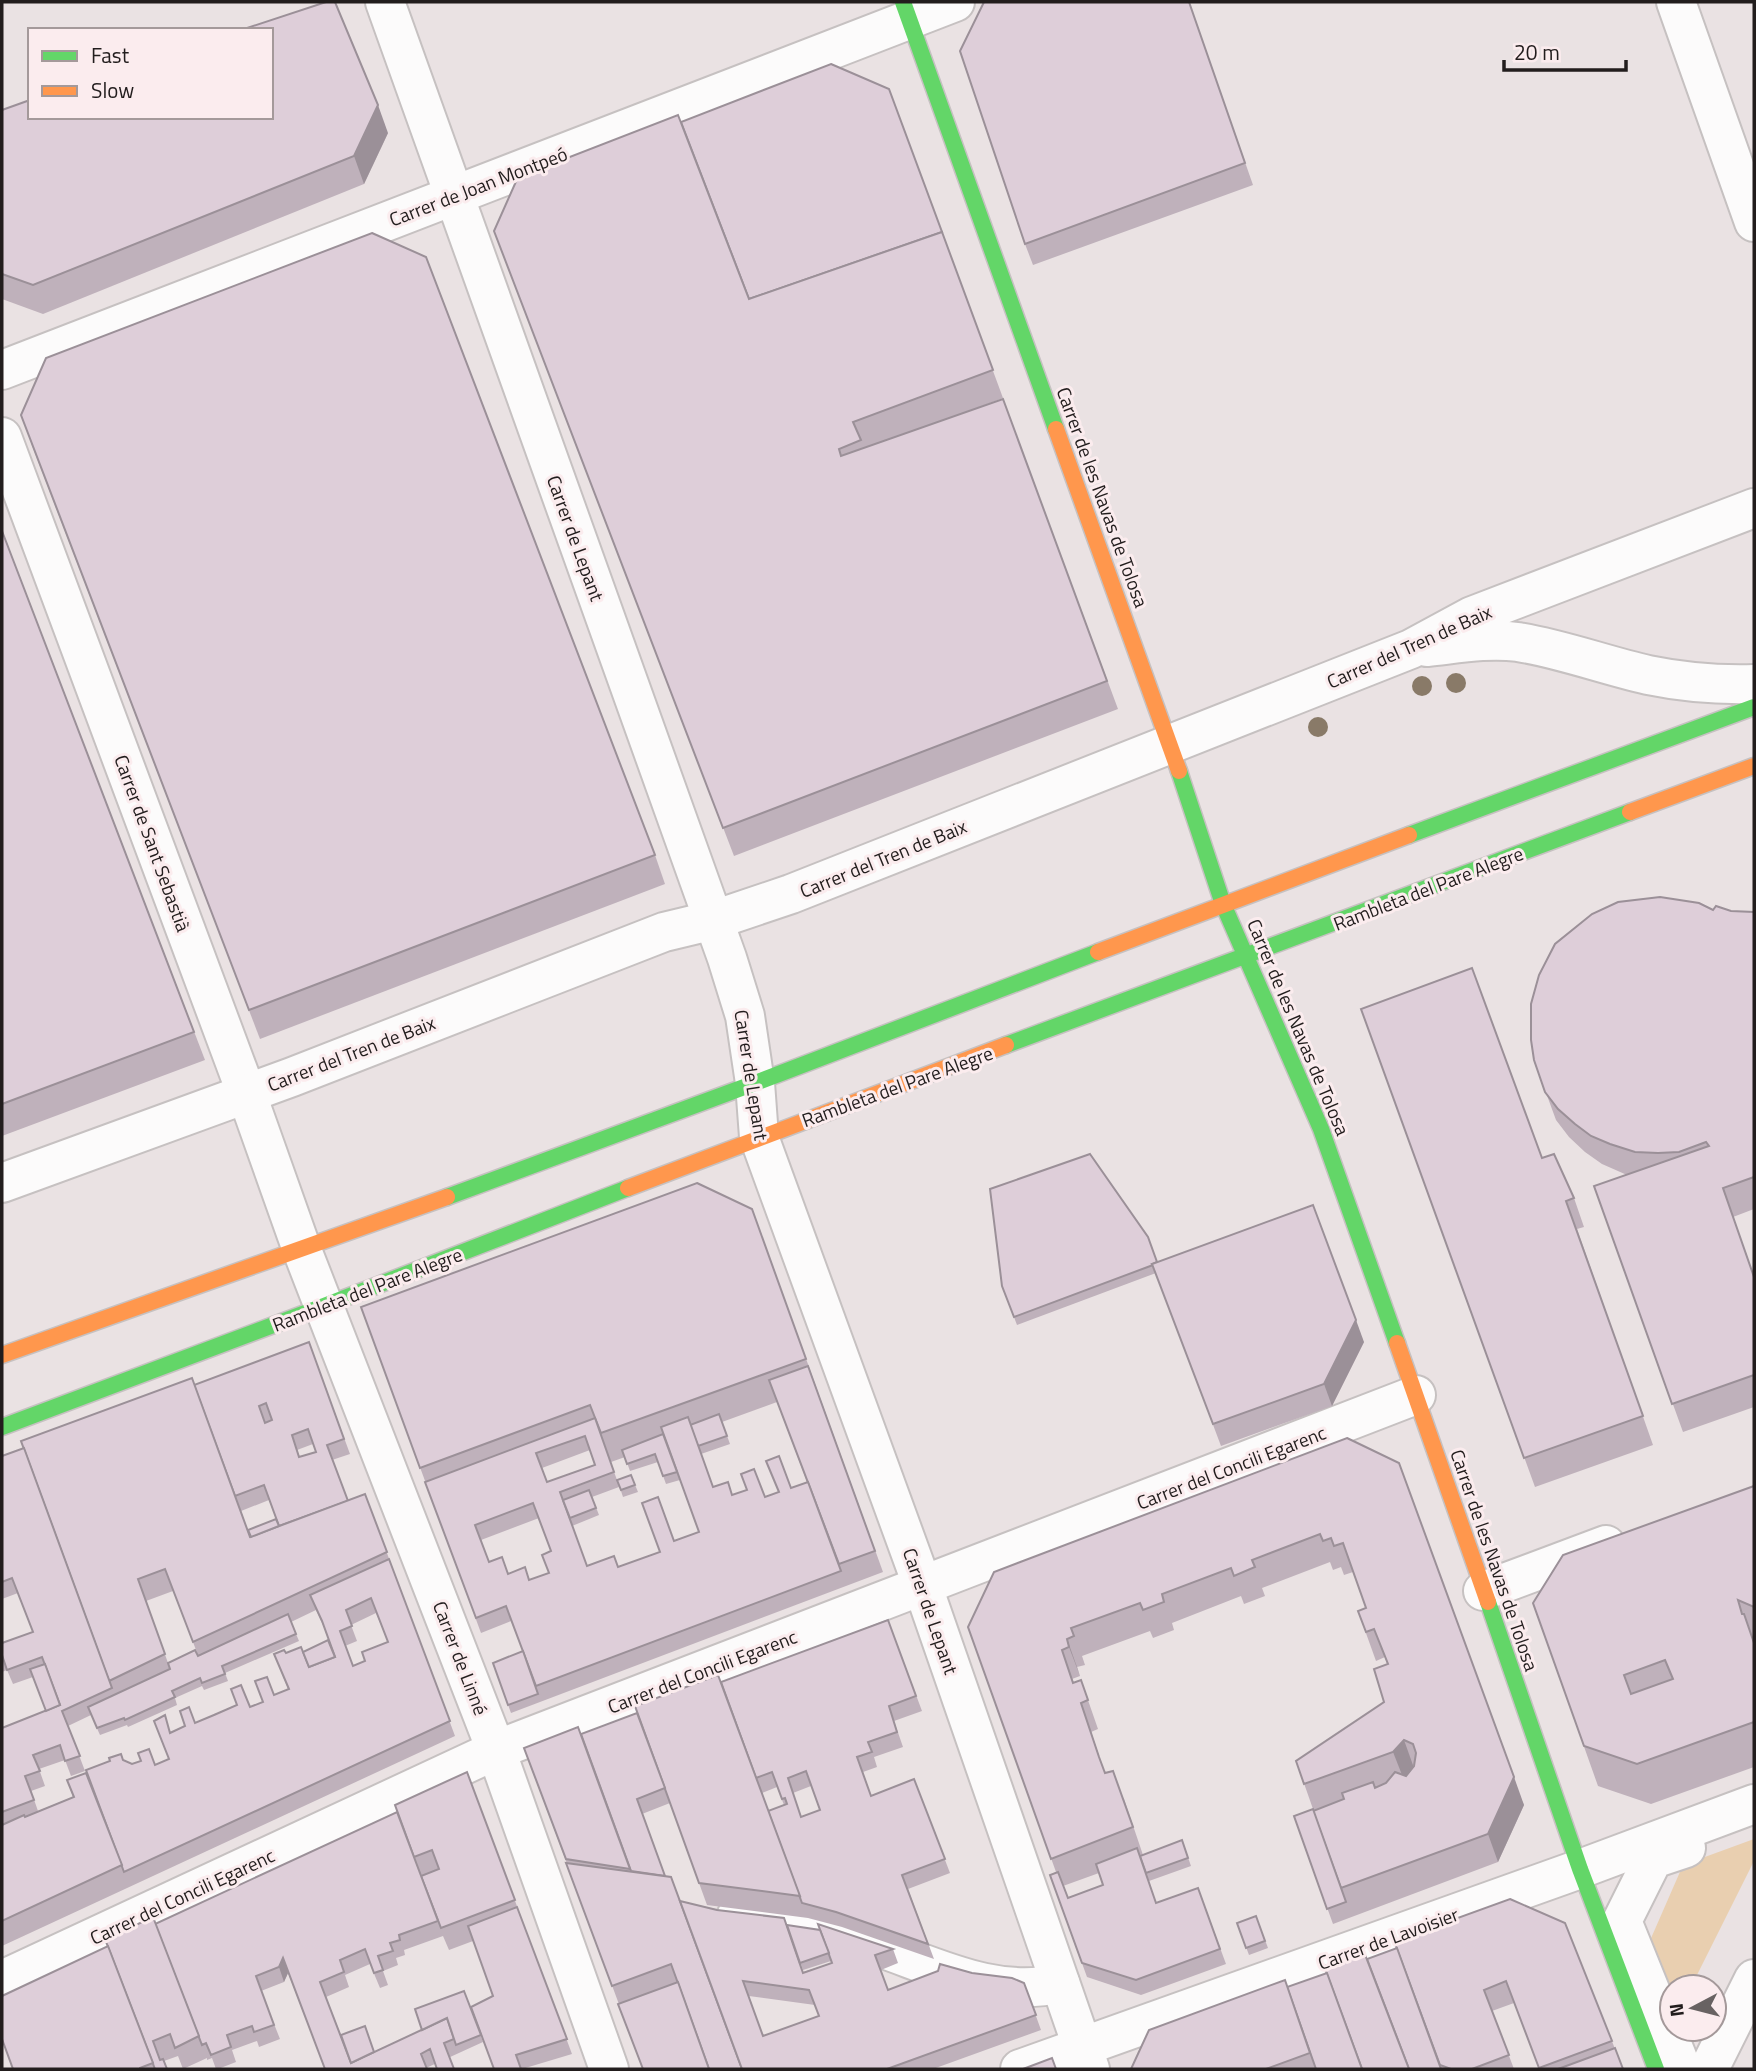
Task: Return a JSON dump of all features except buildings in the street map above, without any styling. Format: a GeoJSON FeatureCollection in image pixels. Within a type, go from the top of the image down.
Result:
{"type":"FeatureCollection","features":[{"type":"Feature","properties":{"kind":"main road","name":"Carrer de les Navas de Tolosa"},"geometry":{"type":"LineString","coordinates":[[906,11],[1170,745],[1223,904],[1321,1129],[1580,1869],[1656,2069]]}},
{"type":"Feature","properties":{"kind":"main road"},"geometry":{"type":"LineString","coordinates":[[2,1354],[302,1250],[755,1083],[1223,904],[1754,707]]}},
{"type":"Feature","properties":{"kind":"main road","name":"Rambleta del Pare Alegre"},"geometry":{"type":"LineString","coordinates":[[2,1427],[759,1138],[1754,766]]}},
{"type":"Feature","properties":{"kind":"street","name":"Carrer de Lepant"},"geometry":{"type":"LineString","coordinates":[[385,2],[714,920],[743,1008],[755,1083],[759,1138],[923,1587],[1086,2058]]}},
{"type":"Feature","properties":{"kind":"street","name":"Carrer de Joan Montpeó"},"geometry":{"type":"LineString","coordinates":[[2,370],[453,196],[906,11],[955,2]]}},
{"type":"Feature","properties":{"kind":"street"},"geometry":{"type":"LineString","coordinates":[[1676,2],[1754,222]]}},
{"type":"Feature","properties":{"kind":"street","name":"Carrer de Sant Sebastià"},"geometry":{"type":"LineString","coordinates":[[2,437],[246,1092],[302,1250]]}},
{"type":"Feature","properties":{"kind":"street","name":"Carrer del Tren de Baix"},"geometry":{"type":"LineString","coordinates":[[2,1183],[292,1077],[664,932],[714,920],[791,894],[1411,649],[1472,616],[1754,508]]}},
{"type":"Feature","properties":{"kind":"street"},"geometry":{"type":"LineString","coordinates":[[1411,649],[1471,642],[1514,642],[1566,651],[1647,675],[1689,681],[1754,684]]}},
{"type":"Feature","properties":{"kind":"street","name":"Carrer de Linné"},"geometry":{"type":"LineString","coordinates":[[302,1250],[496,1750],[609,2069]]}},
{"type":"Feature","properties":{"kind":"street","name":"Carrer del Concili Egarenc"},"geometry":{"type":"LineString","coordinates":[[2,1980],[496,1750],[1416,1395]]}},
{"type":"Feature","properties":{"kind":"street"},"geometry":{"type":"LineString","coordinates":[[1483,1591],[1637,1534]]}},
{"type":"Feature","properties":{"kind":"street","name":"Carrer de Lavoisier"},"geometry":{"type":"LineString","coordinates":[[1020,2069],[1086,2058],[1754,1804]]}},
{"type":"Feature","properties":{"kind":"street"},"geometry":{"type":"LineString","coordinates":[[1682,2069],[1622,1921],[1653,1860],[1754,1825]]}},
{"type":"Feature","properties":{"kind":"street"},"geometry":{"type":"LineString","coordinates":[[547,1889],[586,1895]]}},
{"type":"Feature","properties":{"kind":"street"},"geometry":{"type":"LineString","coordinates":[[702,1911],[803,1926],[877,1946],[937,1970],[985,1983],[1038,1989],[1060,1983]]}},
{"type":"Feature","properties":{"kind":"street"},"geometry":{"type":"LineString","coordinates":[[1709,2069],[1754,1979]]}},
{"type":"Feature","properties":{"kind":"street"},"geometry":{"type":"LineString","coordinates":[[1729,2069],[1754,2017]]}},
{"type":"Feature","properties":{"kind":"shaded area"},"geometry":{"type":"Polygon","coordinates":[[[1754,1839],[1754,1861],[1698,1973],[1658,1973],[1658,1984],[1645,1952],[1683,1865],[1754,1839]]]}},
{"type":"Feature","properties":{"kind":"traffic: fast"},"geometry":{"type":"LineString","coordinates":[[903,2],[1056,429]]}},
{"type":"Feature","properties":{"kind":"traffic: fast"},"geometry":{"type":"LineString","coordinates":[[1409,835],[1754,707]]}},
{"type":"Feature","properties":{"kind":"traffic: fast"},"geometry":{"type":"LineString","coordinates":[[1179,771],[1223,904],[1321,1129],[1397,1343]]}},
{"type":"Feature","properties":{"kind":"traffic: fast"},"geometry":{"type":"LineString","coordinates":[[1006,1045],[1630,812]]}},
{"type":"Feature","properties":{"kind":"traffic: fast"},"geometry":{"type":"LineString","coordinates":[[447,1197],[1098,952]]}},
{"type":"Feature","properties":{"kind":"traffic: fast"},"geometry":{"type":"LineString","coordinates":[[2,1427],[628,1188]]}},
{"type":"Feature","properties":{"kind":"traffic: fast"},"geometry":{"type":"LineString","coordinates":[[1488,1602],[1580,1869],[1656,2069]]}},
{"type":"Feature","properties":{"kind":"traffic: slow"},"geometry":{"type":"LineString","coordinates":[[1056,429],[1179,771]]}},
{"type":"Feature","properties":{"kind":"traffic: slow"},"geometry":{"type":"LineString","coordinates":[[1630,812],[1754,766]]}},
{"type":"Feature","properties":{"kind":"traffic: slow"},"geometry":{"type":"LineString","coordinates":[[1098,952],[1409,835]]}},
{"type":"Feature","properties":{"kind":"traffic: slow"},"geometry":{"type":"LineString","coordinates":[[628,1188],[1006,1045]]}},
{"type":"Feature","properties":{"kind":"traffic: slow"},"geometry":{"type":"LineString","coordinates":[[2,1355],[447,1197]]}},
{"type":"Feature","properties":{"kind":"traffic: slow"},"geometry":{"type":"LineString","coordinates":[[1397,1343],[1488,1602]]}}]}
